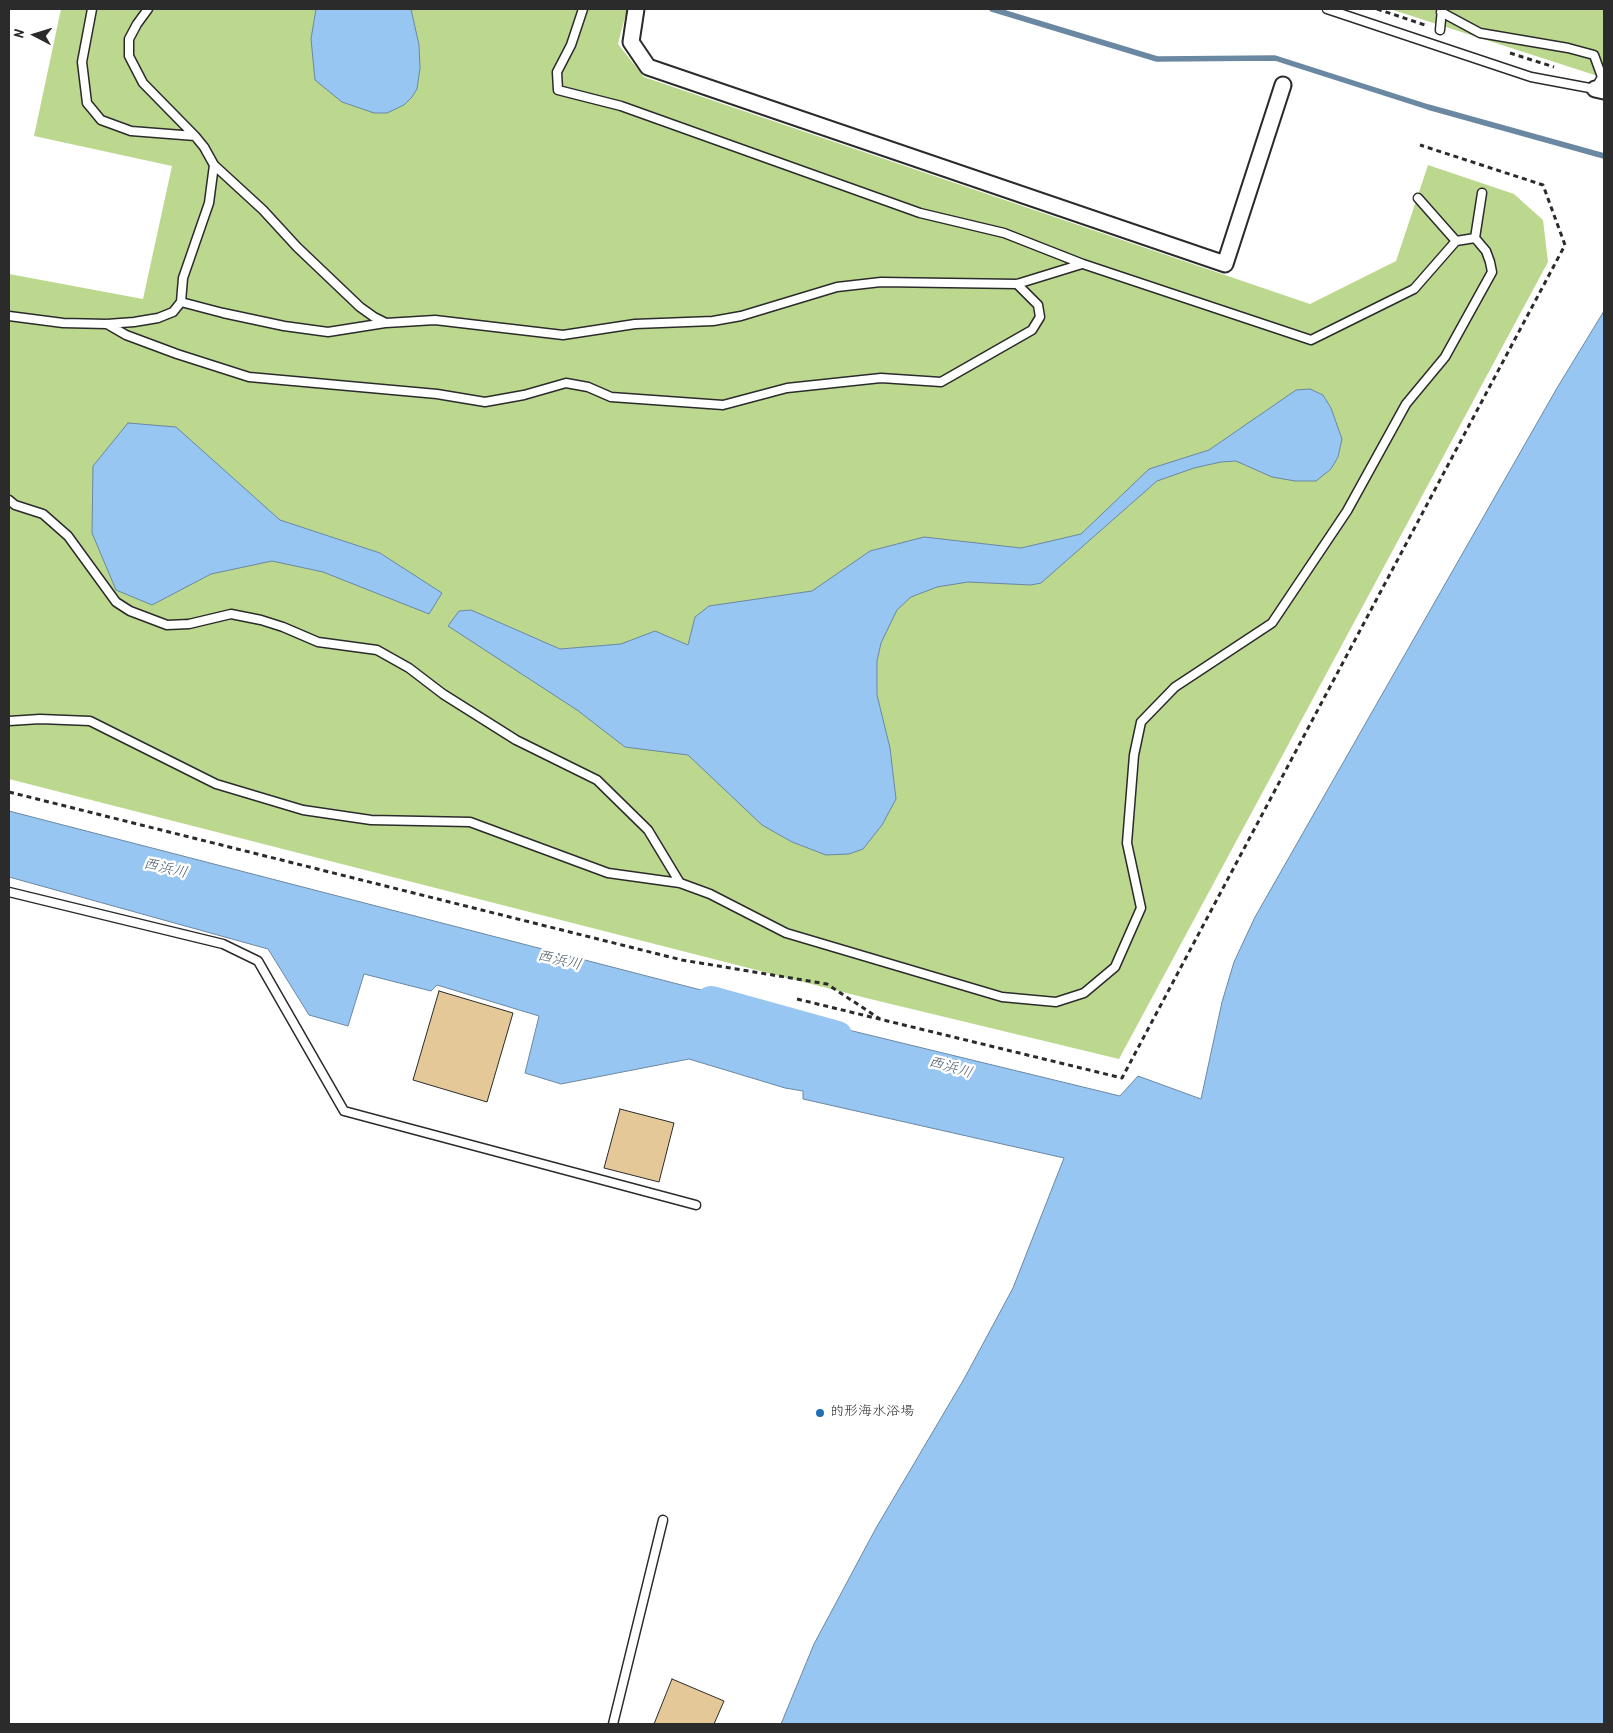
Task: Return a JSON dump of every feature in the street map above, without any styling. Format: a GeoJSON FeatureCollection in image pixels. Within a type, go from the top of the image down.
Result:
{"type":"FeatureCollection","features":[{"type":"Feature","properties":{"kind":"street"},"geometry":{"type":"LineString","coordinates":[[636,9],[631,42],[648,68],[1225,264],[1283,85]]}},
{"type":"Feature","properties":{"kind":"lane"},"geometry":{"type":"LineString","coordinates":[[92,9],[82,62],[86,103],[100,120],[131,130],[195,136]]}},
{"type":"Feature","properties":{"kind":"lane"},"geometry":{"type":"LineString","coordinates":[[148,9],[137,24],[130,39],[129,56],[144,83],[195,136],[214,165],[263,210],[297,247],[360,307],[386,323]]}},
{"type":"Feature","properties":{"kind":"lane"},"geometry":{"type":"LineString","coordinates":[[583,9],[572,45],[557,72],[558,90],[621,106],[920,213],[1004,233],[1083,264],[1311,340],[1414,289],[1456,241],[1474,238]]}},
{"type":"Feature","properties":{"kind":"lane"},"geometry":{"type":"LineString","coordinates":[[1327,9],[1531,77],[1600,90],[1602,77],[1594,55],[1568,48],[1480,33],[1442,11],[1440,30]]}},
{"type":"Feature","properties":{"kind":"lane"},"geometry":{"type":"LineString","coordinates":[[9,316],[63,323],[108,324],[158,318],[173,312],[181,302],[183,278],[209,203],[214,165]]}},
{"type":"Feature","properties":{"kind":"lane"},"geometry":{"type":"LineString","coordinates":[[1474,238],[1482,193]]}},
{"type":"Feature","properties":{"kind":"lane"},"geometry":{"type":"LineString","coordinates":[[1418,198],[1456,241]]}},
{"type":"Feature","properties":{"kind":"lane"},"geometry":{"type":"LineString","coordinates":[[9,721],[40,718],[90,721],[216,784],[303,810],[371,820],[470,822],[608,873],[680,883],[710,894],[786,932],[1002,997],[1056,1002],[1084,993],[1115,966],[1140,908],[1127,842],[1134,755],[1141,722],[1175,687],[1272,623],[1347,511],[1406,404],[1445,357],[1492,272],[1486,250],[1474,238]]}},
{"type":"Feature","properties":{"kind":"lane"},"geometry":{"type":"LineString","coordinates":[[181,302],[275,324],[328,332],[386,323],[435,320],[563,335],[635,324],[713,322],[741,316],[837,287],[881,282],[1017,284],[1083,264]]}},
{"type":"Feature","properties":{"kind":"lane"},"geometry":{"type":"LineString","coordinates":[[108,324],[126,335],[248,377],[437,394],[485,402],[524,395],[566,383],[588,387],[611,397],[723,405],[787,388],[881,378],[941,382],[1032,330],[1040,317],[1038,305],[1017,284]]}},
{"type":"Feature","properties":{"kind":"lane"},"geometry":{"type":"LineString","coordinates":[[9,500],[15,505],[43,514],[68,536],[116,602],[130,611],[167,625],[190,624],[230,614],[261,620],[283,626],[318,642],[377,650],[409,668],[444,694],[516,740],[597,780],[648,830],[680,883]]}},
{"type":"Feature","properties":{"kind":"lane"},"geometry":{"type":"LineString","coordinates":[[9,892],[223,944],[258,961],[344,1111],[696,1205]]}},
{"type":"Feature","properties":{"kind":"lane"},"geometry":{"type":"LineString","coordinates":[[613,1724],[664,1520]]}},
{"type":"Feature","properties":{"kind":"path"},"geometry":{"type":"LineString","coordinates":[[797,999],[1122,1078],[1565,245],[1543,185],[1420,145]]}},
{"type":"Feature","properties":{"kind":"path"},"geometry":{"type":"LineString","coordinates":[[9,792],[682,960],[827,984],[883,1020]]}},
{"type":"Feature","properties":{"kind":"green space"},"geometry":{"type":"Polygon","coordinates":[[[61,9],[627,9],[618,44],[644,77],[1310,304],[1396,261],[1428,165],[1514,194],[1543,220],[1548,262],[1119,1059],[866,998],[9,779],[9,274],[143,299],[172,166],[34,136],[61,9]]]}},
{"type":"Feature","properties":{"kind":"green space"},"geometry":{"type":"Polygon","coordinates":[[[1390,9],[1604,9],[1604,78],[1390,9]]]}},
{"type":"Feature","properties":{"kind":"water"},"geometry":{"type":"Polygon","coordinates":[[[316,9],[411,9],[419,45],[420,68],[417,89],[404,105],[387,113],[374,113],[342,102],[315,80],[311,39],[316,9]]]}},
{"type":"Feature","properties":{"kind":"water"},"geometry":{"type":"Polygon","coordinates":[[[1604,311],[1604,1724],[781,1724],[814,1644],[876,1528],[964,1379],[1013,1288],[1064,1158],[803,1099],[803,1091],[785,1088],[689,1059],[561,1084],[525,1073],[539,1016],[437,985],[431,991],[364,974],[348,1026],[309,1015],[268,949],[9,877],[9,811],[755,1004],[752,1021],[792,1033],[795,1017],[1120,1096],[1138,1076],[1201,1099],[1222,1002],[1234,962],[1255,917],[1557,388],[1604,311]]]}},
{"type":"Feature","properties":{"kind":"water"},"geometry":{"type":"Polygon","coordinates":[[[1310,389],[1323,395],[1331,408],[1342,439],[1338,457],[1331,469],[1316,481],[1295,481],[1272,477],[1236,461],[1194,468],[1157,481],[1041,583],[1031,585],[968,582],[937,587],[911,597],[897,610],[881,643],[877,661],[877,695],[890,748],[896,799],[882,825],[863,849],[849,854],[826,855],[792,842],[762,825],[688,755],[625,747],[577,710],[448,626],[459,611],[471,610],[560,649],[621,644],[655,631],[688,645],[695,617],[709,606],[812,591],[870,551],[924,537],[1021,548],[1081,534],[1149,469],[1209,450],[1296,390],[1310,389]]]}},
{"type":"Feature","properties":{"kind":"water"},"geometry":{"type":"Polygon","coordinates":[[[128,423],[176,427],[280,520],[380,553],[442,593],[429,614],[323,572],[272,561],[211,574],[152,605],[116,590],[92,533],[93,466],[128,423]]]}},
{"type":"Feature","properties":{"kind":"building"},"geometry":{"type":"Polygon","coordinates":[[[439,991],[513,1013],[487,1102],[413,1080],[439,991]]]}},
{"type":"Feature","properties":{"kind":"building"},"geometry":{"type":"Polygon","coordinates":[[[620,1109],[674,1123],[659,1182],[604,1168],[620,1109]]]}},
{"type":"Feature","properties":{"kind":"building"},"geometry":{"type":"Polygon","coordinates":[[[672,1679],[724,1701],[714,1724],[654,1724],[672,1679]]]}},
{"type":"Feature","properties":{"kind":"waterway"},"geometry":{"type":"LineString","coordinates":[[992,9],[1157,59],[1275,58],[1428,107],[1604,156]]}},
{"type":"Feature","properties":{"kind":"waterway","name":"西浜川"},"geometry":{"type":"LineString","coordinates":[[711,1002],[837,1037]]}},
{"type":"Feature","properties":{"kind":"place","name":"的形海水浴場"},"geometry":{"type":"Point","coordinates":[820,1413]}}]}
